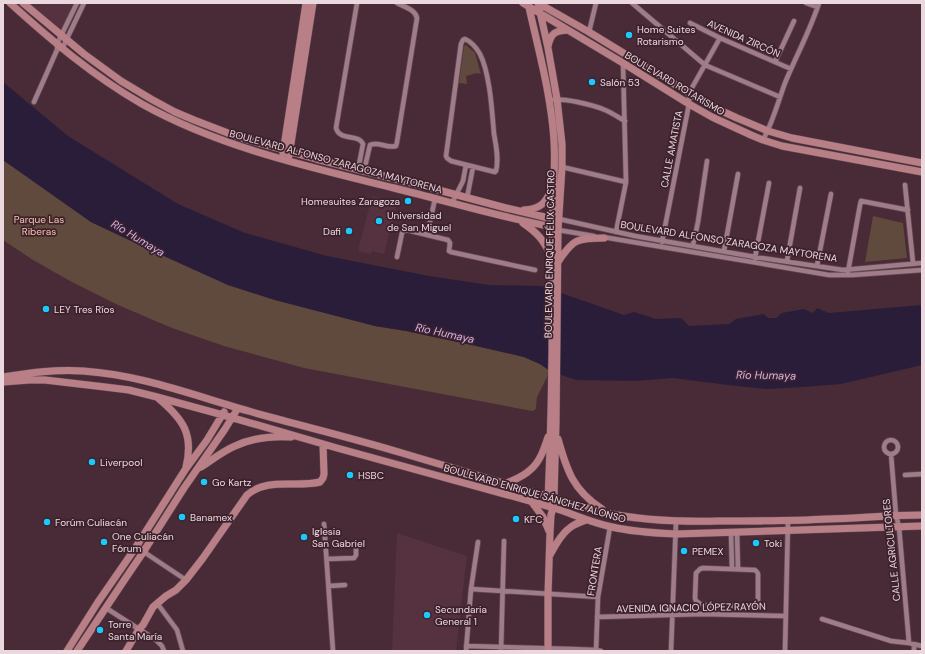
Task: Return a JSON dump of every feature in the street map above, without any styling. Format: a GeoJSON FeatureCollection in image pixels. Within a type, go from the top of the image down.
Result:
{"type":"FeatureCollection","features":[{"type":"Feature","properties":{"kind":"main road","name":"BOULEVARD ALFONSO ZARAGOZA MAYTORENA"},"geometry":{"type":"LineString","coordinates":[[10,3],[59,48],[115,88],[172,120],[219,139],[285,160],[555,228]]}},
{"type":"Feature","properties":{"kind":"main road","name":"BOULEVARD ALFONSO ZARAGOZA MAYTORENA"},"geometry":{"type":"LineString","coordinates":[[24,3],[64,38],[121,81],[175,112],[233,135],[286,151],[466,198],[556,219]]}},
{"type":"Feature","properties":{"kind":"main road"},"geometry":{"type":"LineString","coordinates":[[285,160],[306,3]]}},
{"type":"Feature","properties":{"kind":"main road"},"geometry":{"type":"LineString","coordinates":[[286,151],[313,3]]}},
{"type":"Feature","properties":{"kind":"main road","name":"BOULEVARD ENRIQUE FÉLIX CASTRO"},"geometry":{"type":"LineString","coordinates":[[538,3],[557,99],[562,144],[562,167],[555,228],[553,426],[548,594],[548,650]]}},
{"type":"Feature","properties":{"kind":"main road","name":"BOULEVARD ROTARISMO"},"geometry":{"type":"LineString","coordinates":[[538,3],[689,93],[768,132],[922,163]]}},
{"type":"Feature","properties":{"kind":"main road","name":"BOULEVARD ENRIQUE FÉLIX CASTRO"},"geometry":{"type":"LineString","coordinates":[[527,4],[549,100],[554,139],[556,219]]}},
{"type":"Feature","properties":{"kind":"main road","name":"BOULEVARD ROTARISMO"},"geometry":{"type":"LineString","coordinates":[[527,4],[689,104],[722,122],[763,140],[798,149],[922,172]]}},
{"type":"Feature","properties":{"kind":"main road"},"geometry":{"type":"LineString","coordinates":[[548,48],[550,39],[555,32],[560,30],[568,30]]}},
{"type":"Feature","properties":{"kind":"main road"},"geometry":{"type":"LineString","coordinates":[[172,120],[175,112]]}},
{"type":"Feature","properties":{"kind":"main road"},"geometry":{"type":"LineString","coordinates":[[901,168],[903,160]]}},
{"type":"Feature","properties":{"kind":"main road"},"geometry":{"type":"LineString","coordinates":[[520,211],[533,210],[539,207],[547,199],[554,186]]}},
{"type":"Feature","properties":{"kind":"main road"},"geometry":{"type":"LineString","coordinates":[[520,220],[537,233],[555,260],[574,242],[585,238],[604,238]]}},
{"type":"Feature","properties":{"kind":"main road","name":"BOULEVARD ENRIQUE SÁNCHEZ ALONSO"},"geometry":{"type":"LineString","coordinates":[[3,376],[28,373],[84,371],[151,382],[229,406],[398,452],[580,506],[607,513],[644,519],[676,522],[922,515]]}},
{"type":"Feature","properties":{"kind":"main road","name":"BOULEVARD ENRIQUE SÁNCHEZ ALONSO"},"geometry":{"type":"LineString","coordinates":[[3,382],[29,380],[63,382],[113,388],[157,397],[530,501],[551,510],[610,527],[630,531],[676,534],[922,526]]}},
{"type":"Feature","properties":{"kind":"main road"},"geometry":{"type":"LineString","coordinates":[[157,397],[174,411],[187,434],[189,452],[185,470]]}},
{"type":"Feature","properties":{"kind":"main road"},"geometry":{"type":"LineString","coordinates":[[67,651],[102,596],[136,548],[185,470],[229,406]]}},
{"type":"Feature","properties":{"kind":"main road"},"geometry":{"type":"LineString","coordinates":[[77,651],[144,553],[184,488],[238,408]]}},
{"type":"Feature","properties":{"kind":"main road"},"geometry":{"type":"LineString","coordinates":[[505,484],[524,475],[537,463],[553,426]]}},
{"type":"Feature","properties":{"kind":"main road"},"geometry":{"type":"LineString","coordinates":[[553,426],[574,484],[591,502],[607,513]]}},
{"type":"Feature","properties":{"kind":"main road"},"geometry":{"type":"LineString","coordinates":[[197,470],[226,450],[244,442],[278,436],[303,438]]}},
{"type":"Feature","properties":{"kind":"main road"},"geometry":{"type":"LineString","coordinates":[[126,651],[157,603],[176,590],[186,580],[203,558],[246,495],[256,489],[276,485],[320,482],[324,474],[323,444]]}},
{"type":"Feature","properties":{"kind":"main road"},"geometry":{"type":"LineString","coordinates":[[530,501],[543,517],[550,533]]}},
{"type":"Feature","properties":{"kind":"main road"},"geometry":{"type":"LineString","coordinates":[[549,557],[557,543],[568,530],[574,525],[586,520]]}},
{"type":"Feature","properties":{"kind":"main road"},"geometry":{"type":"LineString","coordinates":[[132,651],[141,629]]}},
{"type":"Feature","properties":{"kind":"street"},"geometry":{"type":"LineString","coordinates":[[64,38],[77,3]]}},
{"type":"Feature","properties":{"kind":"street"},"geometry":{"type":"LineString","coordinates":[[34,102],[64,38],[84,3]]}},
{"type":"Feature","properties":{"kind":"street"},"geometry":{"type":"LineString","coordinates":[[357,3],[336,128],[339,134],[363,142],[361,170]]}},
{"type":"Feature","properties":{"kind":"street"},"geometry":{"type":"LineString","coordinates":[[361,170],[370,145],[377,143],[393,147],[396,146],[397,142],[417,16],[414,11],[397,3]]}},
{"type":"Feature","properties":{"kind":"street"},"geometry":{"type":"LineString","coordinates":[[588,32],[596,3]]}},
{"type":"Feature","properties":{"kind":"street"},"geometry":{"type":"LineString","coordinates":[[632,3],[705,65],[780,97]]}},
{"type":"Feature","properties":{"kind":"street"},"geometry":{"type":"LineString","coordinates":[[763,140],[768,132],[780,97],[807,35],[818,5],[806,3]]}},
{"type":"Feature","properties":{"kind":"street"},"geometry":{"type":"LineString","coordinates":[[775,62],[794,21]]}},
{"type":"Feature","properties":{"kind":"street","name":"AVENIDA ZIRCÓN"},"geometry":{"type":"LineString","coordinates":[[690,23],[720,38],[792,69]]}},
{"type":"Feature","properties":{"kind":"street","name":"CALLE AMATISTA"},"geometry":{"type":"LineString","coordinates":[[661,247],[689,104],[689,93],[720,38]]}},
{"type":"Feature","properties":{"kind":"street"},"geometry":{"type":"LineString","coordinates":[[465,39],[477,48],[484,66],[491,106],[497,166],[495,172],[466,165],[448,160],[446,158],[461,44],[465,39]]}},
{"type":"Feature","properties":{"kind":"street"},"geometry":{"type":"LineString","coordinates":[[616,232],[626,182],[623,63]]}},
{"type":"Feature","properties":{"kind":"street"},"geometry":{"type":"LineString","coordinates":[[549,100],[557,99],[590,106],[604,110],[625,120]]}},
{"type":"Feature","properties":{"kind":"street"},"geometry":{"type":"LineString","coordinates":[[693,245],[707,161]]}},
{"type":"Feature","properties":{"kind":"street"},"geometry":{"type":"LineString","coordinates":[[452,203],[463,181],[466,165]]}},
{"type":"Feature","properties":{"kind":"street"},"geometry":{"type":"LineString","coordinates":[[466,198],[473,167]]}},
{"type":"Feature","properties":{"kind":"street"},"geometry":{"type":"LineString","coordinates":[[562,167],[626,182]]}},
{"type":"Feature","properties":{"kind":"street"},"geometry":{"type":"LineString","coordinates":[[724,251],[738,174]]}},
{"type":"Feature","properties":{"kind":"street"},"geometry":{"type":"LineString","coordinates":[[463,181],[470,182]]}},
{"type":"Feature","properties":{"kind":"street"},"geometry":{"type":"LineString","coordinates":[[755,259],[769,183]]}},
{"type":"Feature","properties":{"kind":"street"},"geometry":{"type":"LineString","coordinates":[[905,185],[913,264]]}},
{"type":"Feature","properties":{"kind":"street"},"geometry":{"type":"LineString","coordinates":[[787,261],[800,188]]}},
{"type":"Feature","properties":{"kind":"street"},"geometry":{"type":"LineString","coordinates":[[817,266],[831,194]]}},
{"type":"Feature","properties":{"kind":"street"},"geometry":{"type":"LineString","coordinates":[[427,235],[435,199]]}},
{"type":"Feature","properties":{"kind":"street"},"geometry":{"type":"LineString","coordinates":[[848,276],[860,205],[862,201],[908,210]]}},
{"type":"Feature","properties":{"kind":"street","name":"BOULEVARD ALFONSO ZARAGOZA MAYTORENA"},"geometry":{"type":"LineString","coordinates":[[556,219],[616,232],[724,251],[829,275],[848,276],[922,270]]}},
{"type":"Feature","properties":{"kind":"street","name":"BOULEVARD ALFONSO ZARAGOZA MAYTORENA"},"geometry":{"type":"LineString","coordinates":[[555,228],[661,247],[755,259],[787,261],[848,270],[922,263]]}},
{"type":"Feature","properties":{"kind":"street"},"geometry":{"type":"LineString","coordinates":[[397,257],[402,233],[407,230],[448,240],[450,243],[449,251],[451,252],[535,270]]}},
{"type":"Feature","properties":{"kind":"street","name":"CALLE AGRICULTORES"},"geometry":{"type":"LineString","coordinates":[[891,454],[909,643]]}},
{"type":"Feature","properties":{"kind":"street"},"geometry":{"type":"LineString","coordinates":[[905,475],[922,474]]}},
{"type":"Feature","properties":{"kind":"street"},"geometry":{"type":"LineString","coordinates":[[785,651],[788,520]]}},
{"type":"Feature","properties":{"kind":"street"},"geometry":{"type":"LineString","coordinates":[[671,651],[676,522]]}},
{"type":"Feature","properties":{"kind":"street"},"geometry":{"type":"LineString","coordinates":[[324,524],[333,651]]}},
{"type":"Feature","properties":{"kind":"street","name":"FRONTERA"},"geometry":{"type":"LineString","coordinates":[[598,651],[598,597],[610,527]]}},
{"type":"Feature","properties":{"kind":"street"},"geometry":{"type":"LineString","coordinates":[[734,532],[735,569]]}},
{"type":"Feature","properties":{"kind":"street"},"geometry":{"type":"LineString","coordinates":[[501,649],[504,541]]}},
{"type":"Feature","properties":{"kind":"street"},"geometry":{"type":"LineString","coordinates":[[478,542],[471,589],[466,648],[598,651]]}},
{"type":"Feature","properties":{"kind":"street"},"geometry":{"type":"LineString","coordinates":[[327,560],[354,558],[356,555],[356,545]]}},
{"type":"Feature","properties":{"kind":"street"},"geometry":{"type":"LineString","coordinates":[[136,548],[186,580]]}},
{"type":"Feature","properties":{"kind":"street"},"geometry":{"type":"LineString","coordinates":[[703,568],[735,569],[755,570],[757,572],[758,600],[756,605],[709,606],[698,604],[695,598],[696,573],[698,570],[703,568]]}},
{"type":"Feature","properties":{"kind":"street"},"geometry":{"type":"LineString","coordinates":[[329,586],[345,585]]}},
{"type":"Feature","properties":{"kind":"street"},"geometry":{"type":"LineString","coordinates":[[471,589],[598,597]]}},
{"type":"Feature","properties":{"kind":"street"},"geometry":{"type":"LineString","coordinates":[[157,603],[177,630],[183,651]]}},
{"type":"Feature","properties":{"kind":"street"},"geometry":{"type":"LineString","coordinates":[[106,608],[141,629],[160,643],[164,651]]}},
{"type":"Feature","properties":{"kind":"street","name":"AVENIDA IGNACIO LÓPEZ RAYÓN"},"geometry":{"type":"LineString","coordinates":[[597,617],[702,614],[786,616]]}},
{"type":"Feature","properties":{"kind":"street"},"geometry":{"type":"LineString","coordinates":[[822,619],[891,641],[922,646]]}},
{"type":"Feature","properties":{"kind":"street"},"geometry":{"type":"LineString","coordinates":[[914,645],[914,651]]}},
{"type":"Feature","properties":{"kind":"shaded area"},"geometry":{"type":"Polygon","coordinates":[[[26,3],[77,3],[62,35],[26,3]]]}},
{"type":"Feature","properties":{"kind":"shaded area","name":"Universidad de San Miguel"},"geometry":{"type":"Polygon","coordinates":[[[372,196],[397,203],[384,254],[372,251],[371,254],[358,251],[372,196]]]}},
{"type":"Feature","properties":{"kind":"shaded area","name":"Secundaria General 1"},"geometry":{"type":"Polygon","coordinates":[[[397,533],[467,556],[456,651],[392,651],[397,533]]]}},
{"type":"Feature","properties":{"kind":"green space"},"geometry":{"type":"Polygon","coordinates":[[[466,45],[475,53],[481,74],[477,73],[466,76],[467,84],[459,83],[464,46],[466,45]]]}},
{"type":"Feature","properties":{"kind":"green space","name":"Parque Las Riberas"},"geometry":{"type":"Polygon","coordinates":[[[3,160],[91,222],[228,285],[275,300],[375,326],[477,346],[524,357],[540,364],[550,371],[537,397],[536,408],[532,411],[304,368],[224,346],[172,328],[118,305],[33,260],[3,240],[3,160]]]}},
{"type":"Feature","properties":{"kind":"green space"},"geometry":{"type":"Polygon","coordinates":[[[873,216],[903,223],[907,258],[865,262],[873,216]]]}},
{"type":"Feature","properties":{"kind":"water","name":"Río Humaya"},"geometry":{"type":"Polygon","coordinates":[[[3,82],[68,136],[178,204],[245,233],[327,256],[429,276],[489,285],[541,286],[624,315],[634,312],[656,319],[681,318],[689,326],[729,324],[736,319],[764,314],[768,318],[776,318],[782,313],[804,309],[813,313],[817,308],[829,313],[922,305],[922,365],[841,384],[767,389],[673,378],[635,381],[576,380],[550,371],[540,364],[524,357],[406,331],[375,326],[275,300],[228,285],[91,222],[3,160],[3,82]]]}},
{"type":"Feature","properties":{"kind":"place","name":"Home Suites Rotarismo"},"geometry":{"type":"Point","coordinates":[629,35]}},
{"type":"Feature","properties":{"kind":"place","name":"Salón 53"},"geometry":{"type":"Point","coordinates":[592,82]}},
{"type":"Feature","properties":{"kind":"place","name":"Homesuites Zaragoza"},"geometry":{"type":"Point","coordinates":[408,201]}},
{"type":"Feature","properties":{"kind":"place","name":"Universidad de San Miguel"},"geometry":{"type":"Point","coordinates":[379,221]}},
{"type":"Feature","properties":{"kind":"place","name":"Dafi"},"geometry":{"type":"Point","coordinates":[349,231]}},
{"type":"Feature","properties":{"kind":"place","name":"LEY Tres Ríos"},"geometry":{"type":"Point","coordinates":[46,309]}},
{"type":"Feature","properties":{"kind":"place","name":"Liverpool"},"geometry":{"type":"Point","coordinates":[92,462]}},
{"type":"Feature","properties":{"kind":"place","name":"HSBC"},"geometry":{"type":"Point","coordinates":[350,475]}},
{"type":"Feature","properties":{"kind":"place","name":"Go Kartz"},"geometry":{"type":"Point","coordinates":[204,482]}},
{"type":"Feature","properties":{"kind":"place","name":"Banamex"},"geometry":{"type":"Point","coordinates":[182,517]}},
{"type":"Feature","properties":{"kind":"place","name":"KFC"},"geometry":{"type":"Point","coordinates":[516,519]}},
{"type":"Feature","properties":{"kind":"place","name":"Forúm Culiacán"},"geometry":{"type":"Point","coordinates":[47,522]}},
{"type":"Feature","properties":{"kind":"place","name":"Iglesia San Gabriel"},"geometry":{"type":"Point","coordinates":[304,537]}},
{"type":"Feature","properties":{"kind":"place","name":"One Culiacán Fórum"},"geometry":{"type":"Point","coordinates":[104,542]}},
{"type":"Feature","properties":{"kind":"place","name":"Toki"},"geometry":{"type":"Point","coordinates":[756,543]}},
{"type":"Feature","properties":{"kind":"place","name":"PEMEX"},"geometry":{"type":"Point","coordinates":[684,551]}},
{"type":"Feature","properties":{"kind":"place","name":"Secundaria General 1"},"geometry":{"type":"Point","coordinates":[427,615]}},
{"type":"Feature","properties":{"kind":"place","name":"Torre Santa María"},"geometry":{"type":"Point","coordinates":[100,630]}}]}
